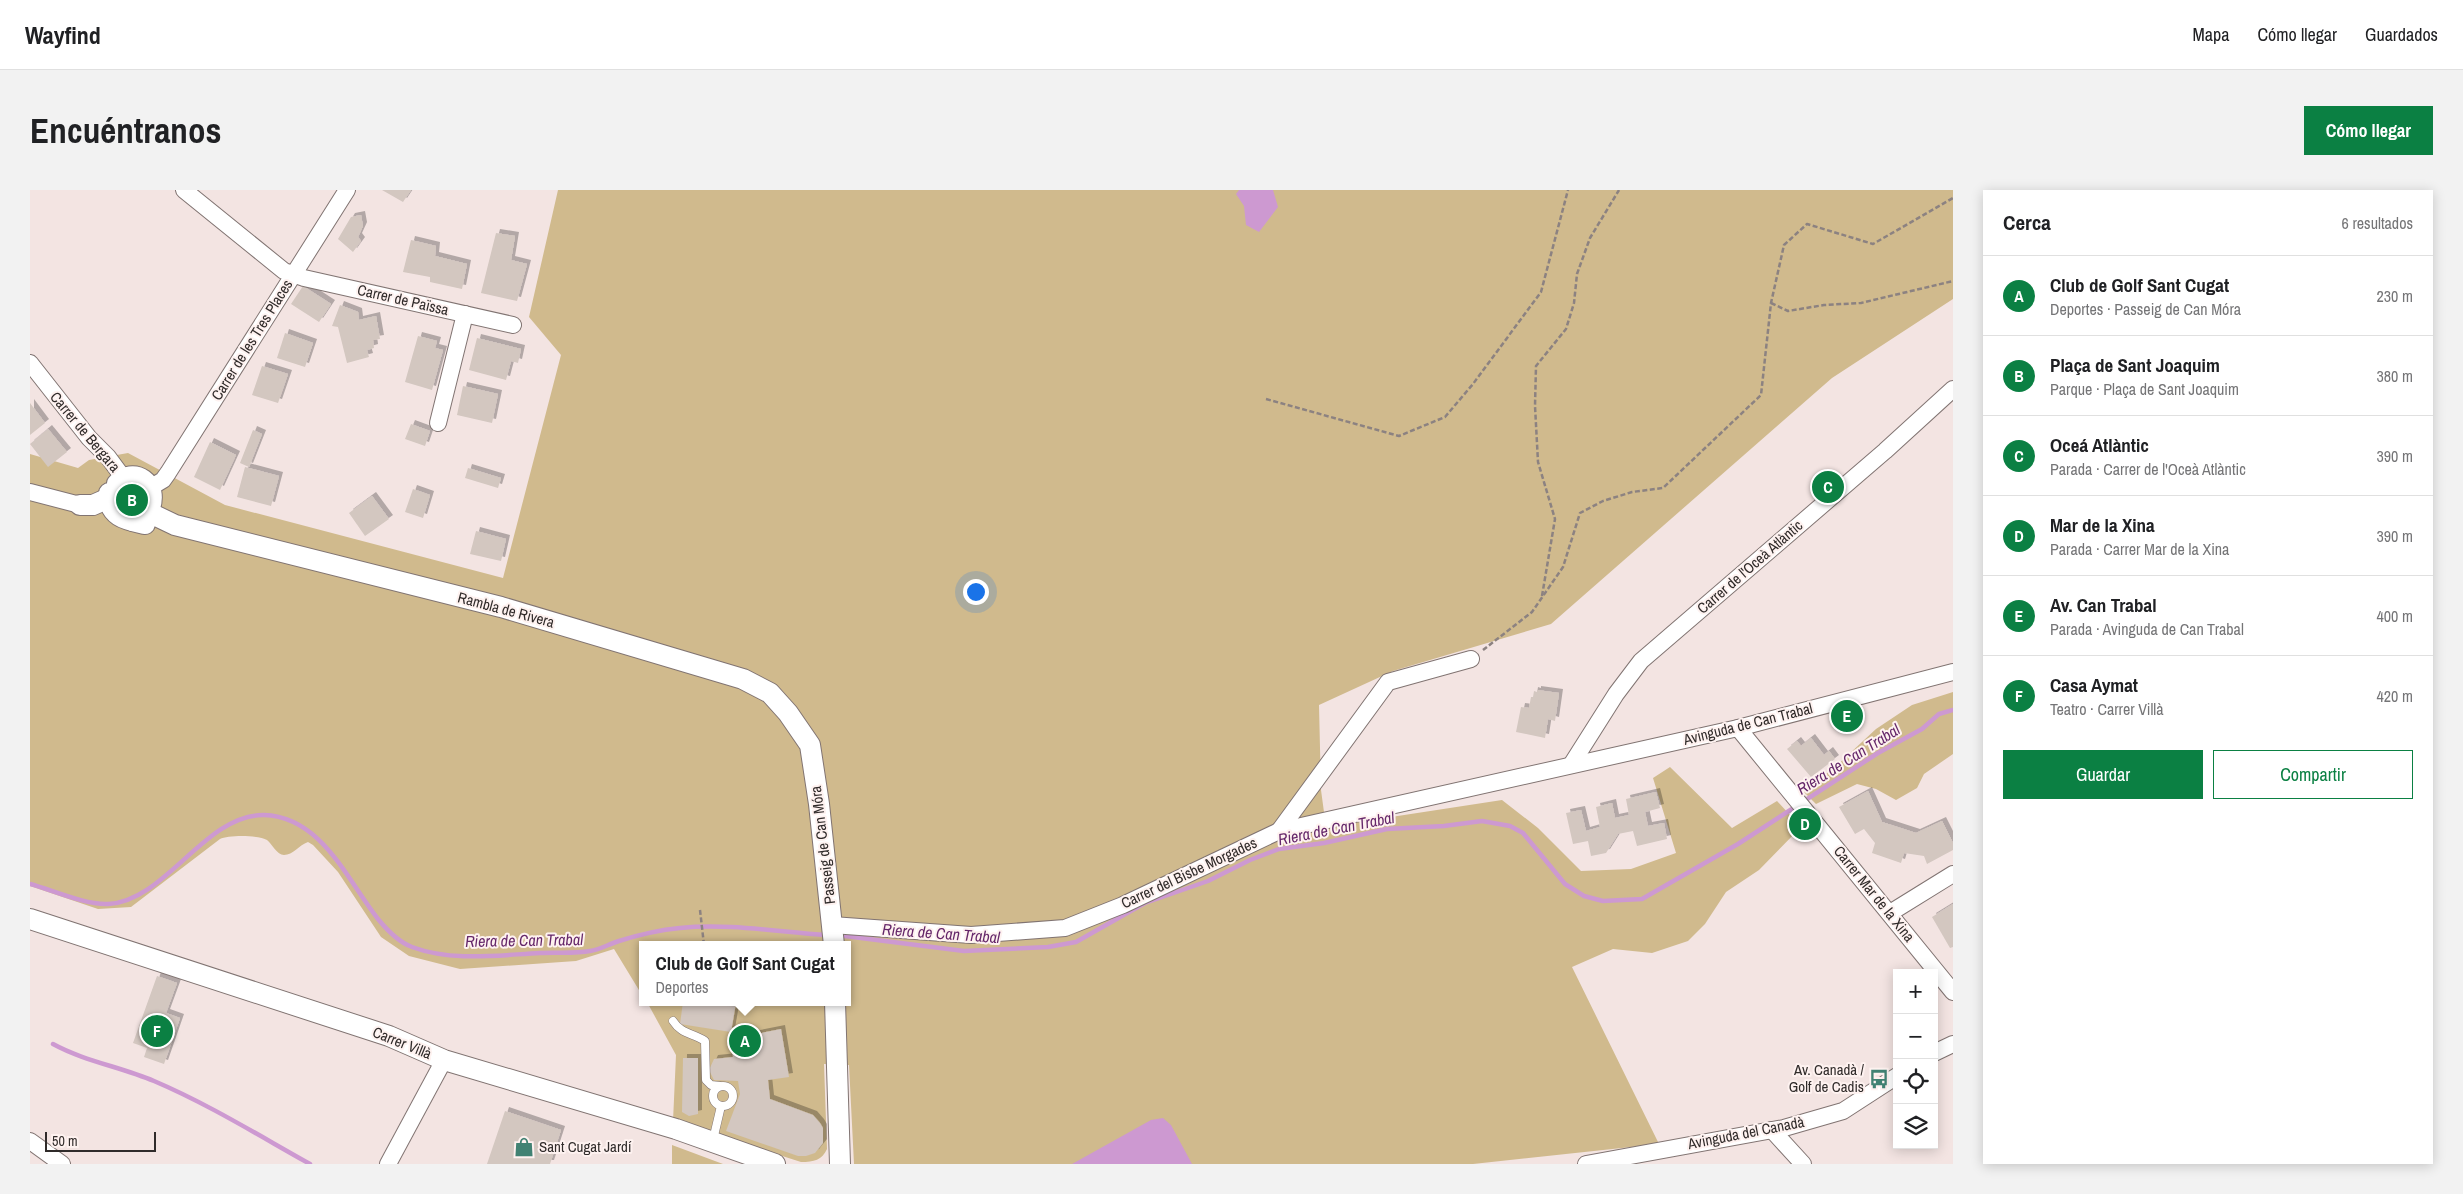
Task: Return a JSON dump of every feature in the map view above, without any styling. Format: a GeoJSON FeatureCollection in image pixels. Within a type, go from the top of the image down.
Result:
{"type":"FeatureCollection","features":[{"type":"Feature","properties":{"kind":"street","name":"Carrer de Païssa"},"geometry":{"type":"LineString","coordinates":[[184,190],[284,270],[294,274],[512,325]]}},
{"type":"Feature","properties":{"kind":"street","name":"Carrer de les Tres Places"},"geometry":{"type":"LineString","coordinates":[[153,486],[163,480],[168,473],[348,190]]}},
{"type":"Feature","properties":{"kind":"street"},"geometry":{"type":"LineString","coordinates":[[438,423],[465,314]]}},
{"type":"Feature","properties":{"kind":"street","name":"Carrer de Bergara"},"geometry":{"type":"LineString","coordinates":[[30,363],[89,438],[108,457],[122,476]]}},
{"type":"Feature","properties":{"kind":"street","name":"Carrer de l'Oceà Atlàntic"},"geometry":{"type":"LineString","coordinates":[[1570,766],[1616,694],[1641,661],[1953,389]]}},
{"type":"Feature","properties":{"kind":"street"},"geometry":{"type":"LineString","coordinates":[[30,492],[80,505],[93,504],[109,495],[116,481],[122,476],[138,476],[153,486],[154,502],[142,517],[127,521],[115,514],[109,495]]}},
{"type":"Feature","properties":{"kind":"street","name":"Rambla de Rivera"},"geometry":{"type":"LineString","coordinates":[[142,517],[152,525],[175,525],[501,607],[743,679],[770,693],[788,713],[810,745]]}},
{"type":"Feature","properties":{"kind":"street"},"geometry":{"type":"LineString","coordinates":[[1279,831],[1388,682],[1471,659]]}},
{"type":"Feature","properties":{"kind":"street","name":"Avinguda de Can Trabal"},"geometry":{"type":"LineString","coordinates":[[1570,766],[1738,728],[1953,672]]}},
{"type":"Feature","properties":{"kind":"street","name":"Carrer Mar de la Xina"},"geometry":{"type":"LineString","coordinates":[[1738,728],[1953,992]]}},
{"type":"Feature","properties":{"kind":"street","name":"Passeig de Can Móra"},"geometry":{"type":"LineString","coordinates":[[810,745],[819,804],[833,934]]}},
{"type":"Feature","properties":{"kind":"street","name":"Carrer del Bisbe Morgades"},"geometry":{"type":"LineString","coordinates":[[833,934],[971,935],[1065,928],[1123,904],[1279,831],[1570,766]]}},
{"type":"Feature","properties":{"kind":"street"},"geometry":{"type":"LineString","coordinates":[[1890,914],[1953,874]]}},
{"type":"Feature","properties":{"kind":"street","name":"Carrer Villà"},"geometry":{"type":"LineString","coordinates":[[30,919],[390,1036],[444,1060],[713,1141],[776,1164]]}},
{"type":"Feature","properties":{"kind":"street"},"geometry":{"type":"LineString","coordinates":[[835,1006],[840,1164]]}},
{"type":"Feature","properties":{"kind":"street"},"geometry":{"type":"LineString","coordinates":[[1938,1051],[1953,1044]]}},
{"type":"Feature","properties":{"kind":"street"},"geometry":{"type":"LineString","coordinates":[[388,1164],[444,1060]]}},
{"type":"Feature","properties":{"kind":"street","name":"Avinguda del Canadà"},"geometry":{"type":"LineString","coordinates":[[1586,1164],[1772,1130],[1843,1111],[1893,1079]]}},
{"type":"Feature","properties":{"kind":"street"},"geometry":{"type":"LineString","coordinates":[[1772,1130],[1803,1164]]}},
{"type":"Feature","properties":{"kind":"street"},"geometry":{"type":"LineString","coordinates":[[30,1141],[62,1164]]}},
{"type":"Feature","properties":{"kind":"lane"},"geometry":{"type":"LineString","coordinates":[[673,1021],[678,1028],[705,1041],[706,1080],[710,1085],[729,1087],[734,1094],[730,1104],[721,1106]]}},
{"type":"Feature","properties":{"kind":"lane"},"geometry":{"type":"LineString","coordinates":[[720,1086],[715,1090],[713,1097],[721,1106]]}},
{"type":"Feature","properties":{"kind":"lane"},"geometry":{"type":"LineString","coordinates":[[713,1141],[721,1106]]}},
{"type":"Feature","properties":{"kind":"path"},"geometry":{"type":"LineString","coordinates":[[1266,399],[1399,436],[1445,416],[1473,384],[1541,292],[1568,190]]}},
{"type":"Feature","properties":{"kind":"path"},"geometry":{"type":"LineString","coordinates":[[1542,598],[1555,519],[1538,462],[1535,406],[1536,366],[1566,329],[1574,303],[1577,274],[1590,238],[1619,190]]}},
{"type":"Feature","properties":{"kind":"path"},"geometry":{"type":"LineString","coordinates":[[1471,659],[1532,612],[1563,567],[1580,512],[1603,501],[1632,492],[1663,488],[1761,395],[1771,303],[1784,245],[1807,224],[1873,244],[1953,198]]}},
{"type":"Feature","properties":{"kind":"path"},"geometry":{"type":"LineString","coordinates":[[1771,303],[1788,311],[1824,305],[1861,303],[1953,281]]}},
{"type":"Feature","properties":{"kind":"path"},"geometry":{"type":"LineString","coordinates":[[700,910],[704,941]]}},
{"type":"Feature","properties":{"kind":"shaded area"},"geometry":{"type":"Polygon","coordinates":[[[558,190],[1953,190],[1953,299],[1832,378],[1551,624],[1393,671],[1319,705],[1321,790],[1326,827],[1502,800],[1538,828],[1581,871],[1631,869],[1676,853],[1653,778],[1670,767],[1732,828],[1777,801],[1801,827],[1759,870],[1726,892],[1705,924],[1688,941],[1652,953],[1613,949],[1572,967],[1659,1144],[1473,1164],[854,1164],[849,1065],[824,1064],[827,1149],[823,1156],[817,1160],[801,1162],[673,1121],[676,1055],[649,1006],[851,1006],[851,941],[639,941],[639,990],[614,949],[576,961],[460,969],[409,956],[381,937],[338,872],[313,845],[308,842],[287,855],[281,855],[267,840],[251,836],[220,839],[131,907],[98,909],[30,886],[30,454],[78,468],[89,460],[128,453],[225,505],[503,578],[561,355],[529,317],[558,190]]]}},
{"type":"Feature","properties":{"kind":"shaded area"},"geometry":{"type":"Polygon","coordinates":[[[1239,190],[1273,190],[1278,207],[1259,232],[1246,225],[1244,206],[1236,194],[1239,190]]]}},
{"type":"Feature","properties":{"kind":"shaded area"},"geometry":{"type":"Polygon","coordinates":[[[1953,692],[1953,754],[1924,774],[1917,788],[1896,800],[1876,789],[1857,784],[1816,804],[1803,791],[1835,767],[1876,729],[1912,705],[1953,692]]]}},
{"type":"Feature","properties":{"kind":"shaded area"},"geometry":{"type":"Polygon","coordinates":[[[1163,1118],[1171,1125],[1192,1164],[1072,1164],[1151,1120],[1163,1118]]]}},
{"type":"Feature","properties":{"kind":"shaded area"},"geometry":{"type":"Polygon","coordinates":[[[672,1145],[723,1164],[672,1164],[672,1145]]]}},
{"type":"Feature","properties":{"kind":"building"},"geometry":{"type":"Polygon","coordinates":[[[382,190],[411,190],[403,202],[382,190]]]}},
{"type":"Feature","properties":{"kind":"building"},"geometry":{"type":"Polygon","coordinates":[[[361,215],[363,226],[358,237],[361,241],[353,252],[338,239],[351,217],[361,215]]]}},
{"type":"Feature","properties":{"kind":"building"},"geometry":{"type":"Polygon","coordinates":[[[496,233],[515,236],[511,260],[527,264],[517,301],[481,293],[496,233]]]}},
{"type":"Feature","properties":{"kind":"building"},"geometry":{"type":"Polygon","coordinates":[[[411,240],[436,246],[435,256],[467,264],[462,289],[430,282],[430,277],[403,272],[411,240]]]}},
{"type":"Feature","properties":{"kind":"building"},"geometry":{"type":"Polygon","coordinates":[[[303,286],[331,304],[319,322],[291,304],[303,286]]]}},
{"type":"Feature","properties":{"kind":"building"},"geometry":{"type":"Polygon","coordinates":[[[340,305],[358,312],[359,320],[376,316],[380,339],[373,340],[374,348],[367,350],[369,357],[347,363],[338,327],[332,326],[340,305]]]}},
{"type":"Feature","properties":{"kind":"building"},"geometry":{"type":"Polygon","coordinates":[[[285,333],[313,343],[305,367],[277,358],[285,333]]]}},
{"type":"Feature","properties":{"kind":"building"},"geometry":{"type":"Polygon","coordinates":[[[418,336],[437,341],[435,348],[443,350],[432,390],[405,382],[418,336]]]}},
{"type":"Feature","properties":{"kind":"building"},"geometry":{"type":"Polygon","coordinates":[[[477,338],[521,349],[518,363],[511,361],[506,380],[469,370],[477,338]]]}},
{"type":"Feature","properties":{"kind":"building"},"geometry":{"type":"Polygon","coordinates":[[[262,366],[288,374],[278,403],[252,395],[262,366]]]}},
{"type":"Feature","properties":{"kind":"building"},"geometry":{"type":"Polygon","coordinates":[[[463,386],[498,394],[492,423],[457,415],[463,386]]]}},
{"type":"Feature","properties":{"kind":"building"},"geometry":{"type":"Polygon","coordinates":[[[30,403],[45,423],[30,435],[30,403]]]}},
{"type":"Feature","properties":{"kind":"building"},"geometry":{"type":"Polygon","coordinates":[[[411,424],[430,431],[425,446],[405,439],[411,424]]]}},
{"type":"Feature","properties":{"kind":"building"},"geometry":{"type":"Polygon","coordinates":[[[48,429],[67,452],[48,467],[30,444],[48,429]]]}},
{"type":"Feature","properties":{"kind":"building"},"geometry":{"type":"Polygon","coordinates":[[[253,430],[262,434],[249,467],[240,463],[253,430]]]}},
{"type":"Feature","properties":{"kind":"building"},"geometry":{"type":"Polygon","coordinates":[[[210,442],[236,455],[220,490],[194,477],[210,442]]]}},
{"type":"Feature","properties":{"kind":"building"},"geometry":{"type":"Polygon","coordinates":[[[245,467],[279,476],[271,506],[237,497],[245,467]]]}},
{"type":"Feature","properties":{"kind":"building"},"geometry":{"type":"Polygon","coordinates":[[[468,468],[501,478],[498,488],[465,478],[468,468]]]}},
{"type":"Feature","properties":{"kind":"building"},"geometry":{"type":"Polygon","coordinates":[[[413,489],[430,495],[423,518],[405,512],[413,489]]]}},
{"type":"Feature","properties":{"kind":"building"},"geometry":{"type":"Polygon","coordinates":[[[372,496],[389,519],[365,536],[349,513],[372,496]]]}},
{"type":"Feature","properties":{"kind":"building"},"geometry":{"type":"Polygon","coordinates":[[[476,531],[506,539],[501,561],[470,554],[476,531]]]}},
{"type":"Feature","properties":{"kind":"building"},"geometry":{"type":"Polygon","coordinates":[[[1537,690],[1559,693],[1555,721],[1548,719],[1545,738],[1516,732],[1521,707],[1529,708],[1531,697],[1533,697],[1534,691],[1537,692],[1537,690]]]}},
{"type":"Feature","properties":{"kind":"building"},"geometry":{"type":"Polygon","coordinates":[[[1811,738],[1824,755],[1829,751],[1835,759],[1811,777],[1787,749],[1797,741],[1801,746],[1811,738]]]}},
{"type":"Feature","properties":{"kind":"building"},"geometry":{"type":"Polygon","coordinates":[[[1868,791],[1882,822],[1916,833],[1942,821],[1953,843],[1953,850],[1927,864],[1924,856],[1904,853],[1901,863],[1872,853],[1875,843],[1864,829],[1855,834],[1839,807],[1868,791]]]}},
{"type":"Feature","properties":{"kind":"building"},"geometry":{"type":"Polygon","coordinates":[[[1656,792],[1660,808],[1645,812],[1648,826],[1664,823],[1667,839],[1637,846],[1633,831],[1618,834],[1606,853],[1591,856],[1588,841],[1573,844],[1566,813],[1581,810],[1586,831],[1600,827],[1596,807],[1612,803],[1615,818],[1629,815],[1626,799],[1656,792]]]}},
{"type":"Feature","properties":{"kind":"building"},"geometry":{"type":"Polygon","coordinates":[[[1953,904],[1953,947],[1950,948],[1932,917],[1953,904]]]}},
{"type":"Feature","properties":{"kind":"building"},"geometry":{"type":"Polygon","coordinates":[[[157,976],[177,983],[166,1013],[180,1018],[164,1064],[144,1057],[147,1048],[133,1043],[157,976]]]}},
{"type":"Feature","properties":{"kind":"building"},"geometry":{"type":"Polygon","coordinates":[[[682,1006],[735,1006],[731,1032],[680,1024],[682,1006]]]}},
{"type":"Feature","properties":{"kind":"building"},"geometry":{"type":"Polygon","coordinates":[[[781,1029],[789,1077],[768,1080],[770,1099],[813,1115],[820,1123],[823,1128],[823,1143],[815,1153],[806,1156],[798,1156],[726,1131],[740,1094],[738,1081],[714,1080],[709,1070],[714,1059],[733,1057],[731,1039],[781,1029]]]}},
{"type":"Feature","properties":{"kind":"building"},"geometry":{"type":"Polygon","coordinates":[[[683,1058],[698,1058],[698,1114],[689,1116],[682,1112],[683,1058]]]}},
{"type":"Feature","properties":{"kind":"building","name":"Sant Cugat Jardí"},"geometry":{"type":"Polygon","coordinates":[[[505,1111],[561,1130],[550,1164],[487,1164],[505,1111]]]}},
{"type":"Feature","properties":{"kind":"waterway","name":"Riera de Can Trabal"},"geometry":{"type":"LineString","coordinates":[[837,935],[964,951],[1048,947],[1076,942],[1145,903],[1208,881],[1250,860],[1279,849],[1324,843],[1387,829],[1444,826],[1482,821],[1510,826],[1523,833],[1565,884],[1584,896],[1603,901],[1642,899],[1738,844],[1878,753],[1922,729],[1939,714],[1953,710]]}},
{"type":"Feature","properties":{"kind":"waterway","name":"Riera de Can Trabal"},"geometry":{"type":"LineString","coordinates":[[30,884],[79,900],[99,904],[129,899],[149,889],[223,828],[243,818],[264,815],[284,818],[302,827],[317,839],[344,869],[378,919],[389,931],[407,945],[427,952],[459,956],[584,952],[649,933],[698,927],[735,927],[827,935]]}},
{"type":"Feature","properties":{"kind":"waterway"},"geometry":{"type":"LineString","coordinates":[[53,1044],[77,1055],[141,1076],[174,1090],[233,1120],[310,1164]]}},
{"type":"Feature","properties":{"kind":"place","name":"Oceá Atlàntic"},"geometry":{"type":"Point","coordinates":[1828,487]}},
{"type":"Feature","properties":{"kind":"place","name":"Plaça de Sant Joaquim"},"geometry":{"type":"Point","coordinates":[132,500]}},
{"type":"Feature","properties":{"kind":"place","name":"Av. Can Trabal"},"geometry":{"type":"Point","coordinates":[1847,716]}},
{"type":"Feature","properties":{"kind":"place","name":"Mar de la Xina"},"geometry":{"type":"Point","coordinates":[1805,824]}},
{"type":"Feature","properties":{"kind":"place","name":"Casa Aymat"},"geometry":{"type":"Point","coordinates":[157,1031]}},
{"type":"Feature","properties":{"kind":"place","name":"Club de Golf Sant Cugat"},"geometry":{"type":"Point","coordinates":[745,1041]}},
{"type":"Feature","properties":{"kind":"place","name":"Av. Canadà / Golf de Cadis"},"geometry":{"type":"Point","coordinates":[1879,1079]}},
{"type":"Feature","properties":{"kind":"place","name":"Sant Cugat Jardí"},"geometry":{"type":"Point","coordinates":[524,1147]}}]}
